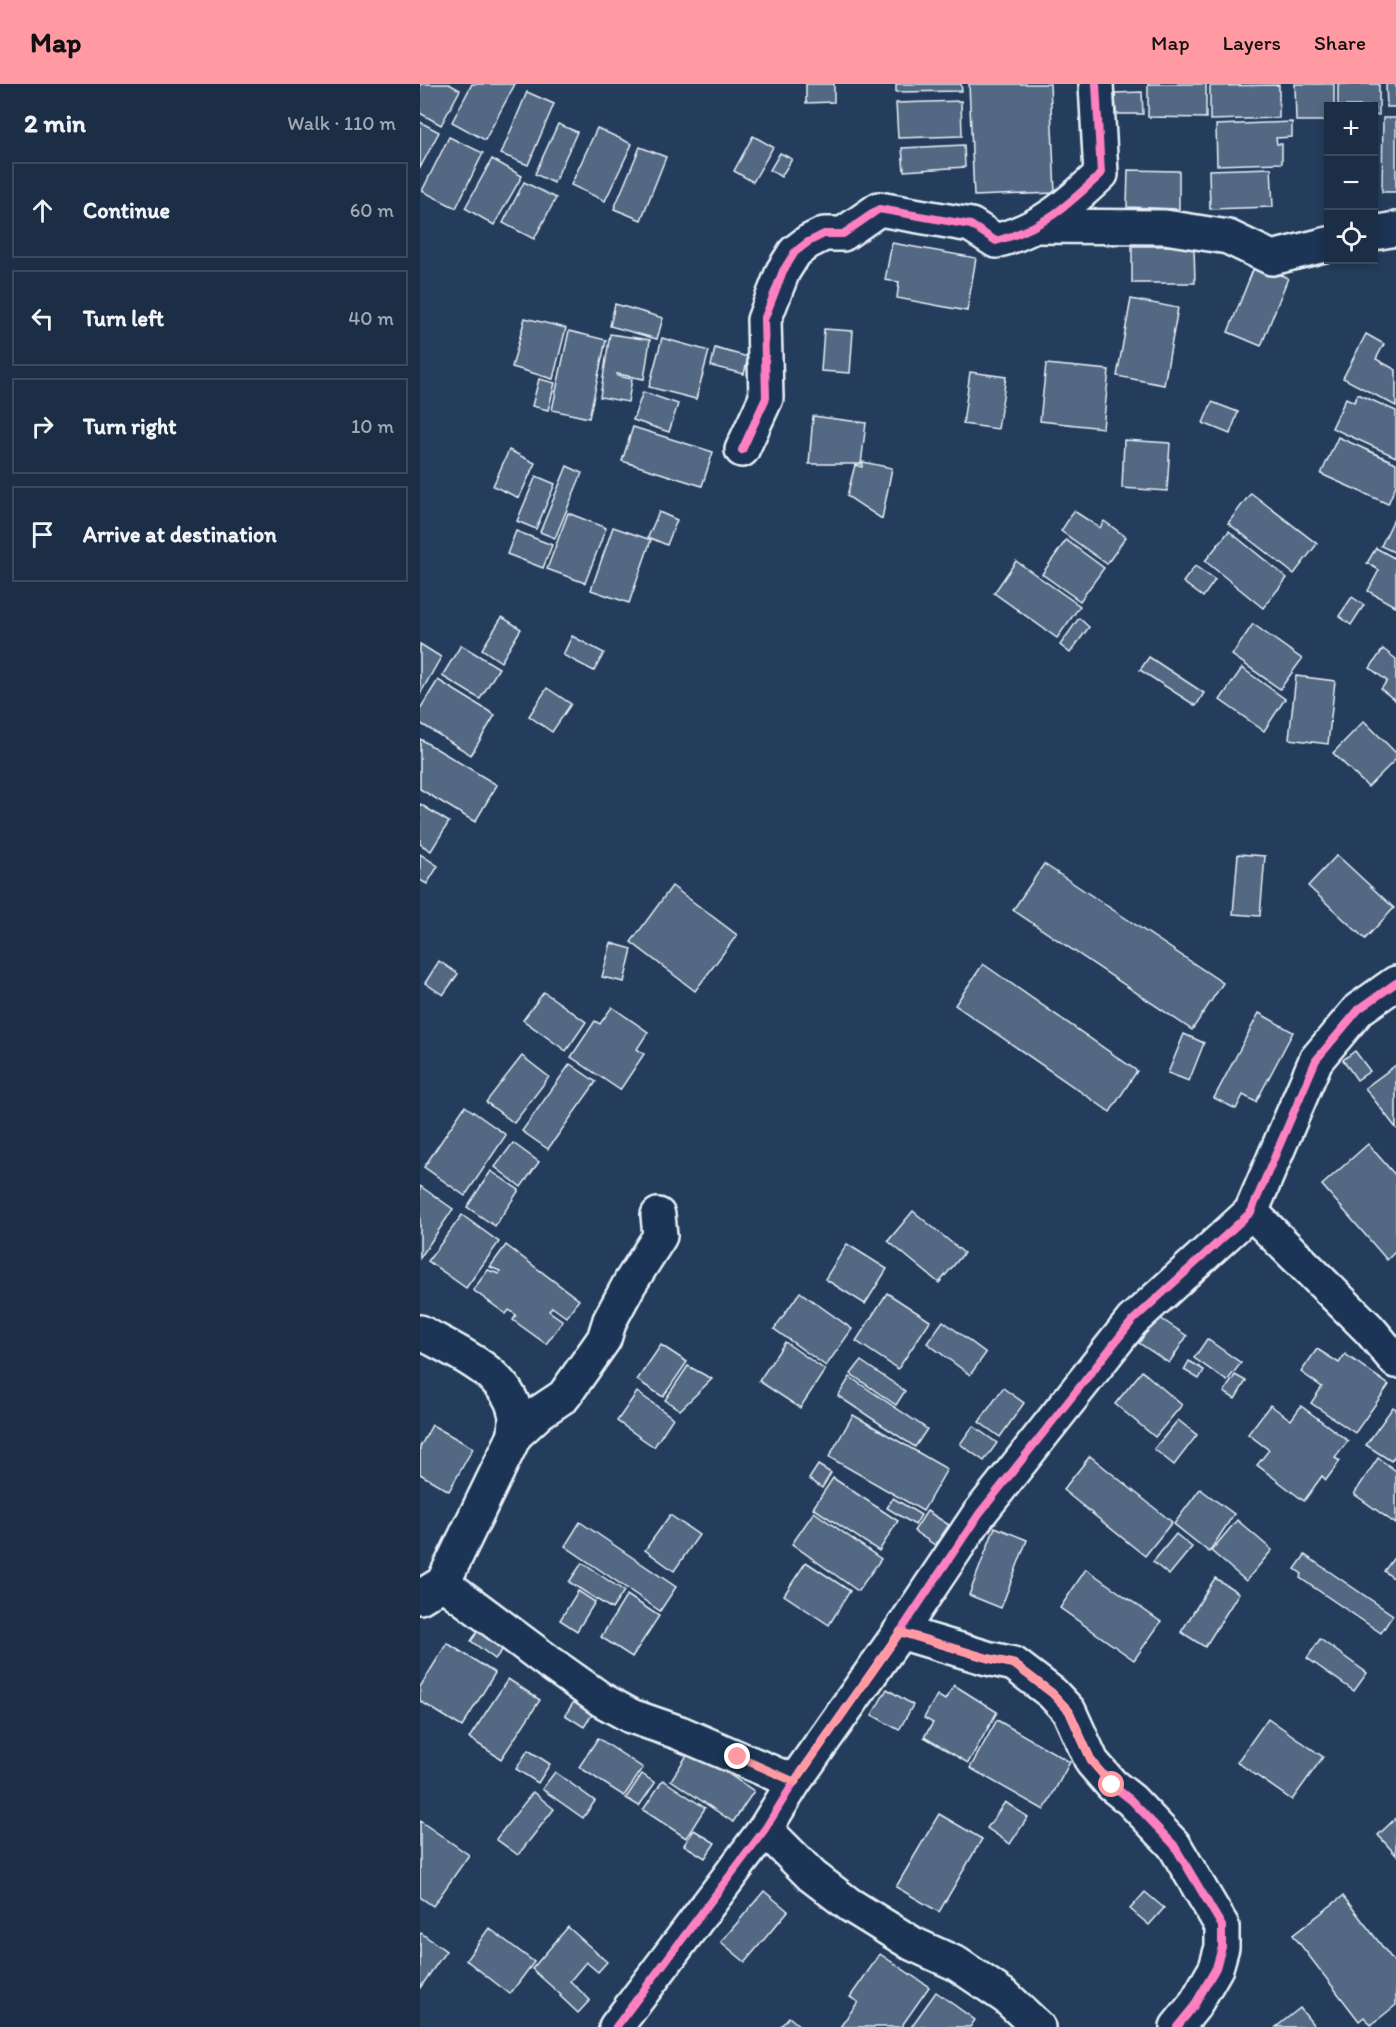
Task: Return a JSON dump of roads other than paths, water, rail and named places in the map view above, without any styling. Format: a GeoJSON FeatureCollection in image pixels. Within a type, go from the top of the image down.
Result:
{"type":"FeatureCollection","features":[{"type":"Feature","properties":{"kind":"street"},"geometry":{"type":"LineString","coordinates":[[742,450],[766,398],[764,320],[783,271],[795,252],[824,234],[843,234],[879,209],[971,225],[996,241],[1021,234],[1068,206],[1101,174],[1096,84]]}},
{"type":"Feature","properties":{"kind":"street"},"geometry":{"type":"LineString","coordinates":[[1035,226],[1165,227],[1228,237],[1272,258],[1324,245]]}},
{"type":"Feature","properties":{"kind":"street"},"geometry":{"type":"LineString","coordinates":[[1378,232],[1396,229]]}},
{"type":"Feature","properties":{"kind":"street"},"geometry":{"type":"LineString","coordinates":[[616,2027],[765,1829],[979,1514],[1132,1321],[1251,1212],[1316,1060],[1359,1009],[1396,982]]}},
{"type":"Feature","properties":{"kind":"street"},"geometry":{"type":"LineString","coordinates":[[1251,1212],[1370,1330],[1396,1361]]}},
{"type":"Feature","properties":{"kind":"street"},"geometry":{"type":"LineString","coordinates":[[658,1215],[660,1236],[630,1283],[610,1320],[604,1339],[564,1396],[540,1412],[515,1435],[432,1590],[550,1663],[602,1700],[631,1716],[680,1733],[795,1782]]}},
{"type":"Feature","properties":{"kind":"street"},"geometry":{"type":"LineString","coordinates":[[420,1332],[494,1376],[507,1393],[516,1412],[515,1435]]}},
{"type":"Feature","properties":{"kind":"street"},"geometry":{"type":"LineString","coordinates":[[900,1632],[1014,1664],[1052,1693],[1069,1711],[1092,1762],[1112,1785],[1131,1800],[1174,1845],[1221,1926],[1222,1947],[1216,1968],[1194,2006],[1177,2027]]}},
{"type":"Feature","properties":{"kind":"street"},"geometry":{"type":"LineString","coordinates":[[765,1829],[812,1876],[850,1905],[913,1944],[957,1964],[1006,1997],[1038,2027]]}}]}
